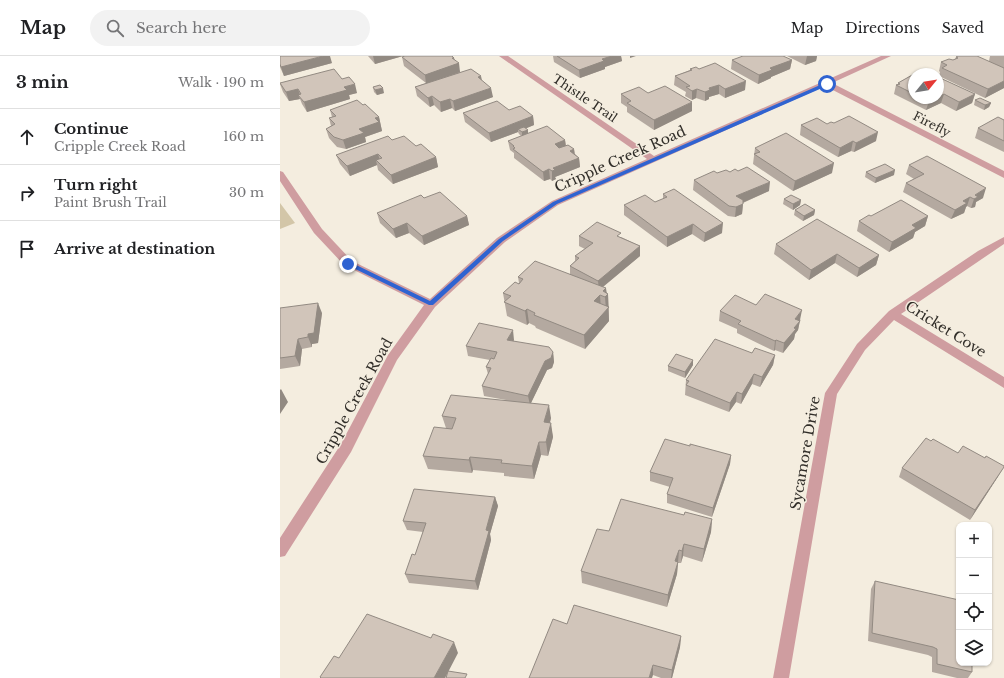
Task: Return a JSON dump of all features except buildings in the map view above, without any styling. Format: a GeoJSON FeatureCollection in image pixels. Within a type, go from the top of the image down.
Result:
{"type":"FeatureCollection","features":[{"type":"Feature","properties":{"kind":"street","name":"Thistle Trail"},"geometry":{"type":"LineString","coordinates":[[503,56],[653,160]]}},
{"type":"Feature","properties":{"kind":"street","name":"Cripple Creek Road"},"geometry":{"type":"LineString","coordinates":[[280,551],[346,448],[392,358],[431,304],[501,240],[555,203],[827,84],[887,56]]}},
{"type":"Feature","properties":{"kind":"street","name":"Firefly"},"geometry":{"type":"LineString","coordinates":[[827,84],[1004,175]]}},
{"type":"Feature","properties":{"kind":"street"},"geometry":{"type":"LineString","coordinates":[[280,174],[318,231],[348,264],[431,304]]}},
{"type":"Feature","properties":{"kind":"street","name":"Sycamore Drive"},"geometry":{"type":"LineString","coordinates":[[781,678],[831,393],[861,347],[893,314],[982,253],[1004,240]]}},
{"type":"Feature","properties":{"kind":"street","name":"Cricket Cove"},"geometry":{"type":"LineString","coordinates":[[893,314],[1004,383]]}},
{"type":"Feature","properties":{"kind":"shaded area"},"geometry":{"type":"Polygon","coordinates":[[[280,203],[295,223],[280,229],[280,203]]]}},
{"type":"Feature","properties":{"kind":"route"},"geometry":{"type":"LineString","coordinates":[[348,264],[431,304],[501,240],[555,203],[827,84]]}}]}
